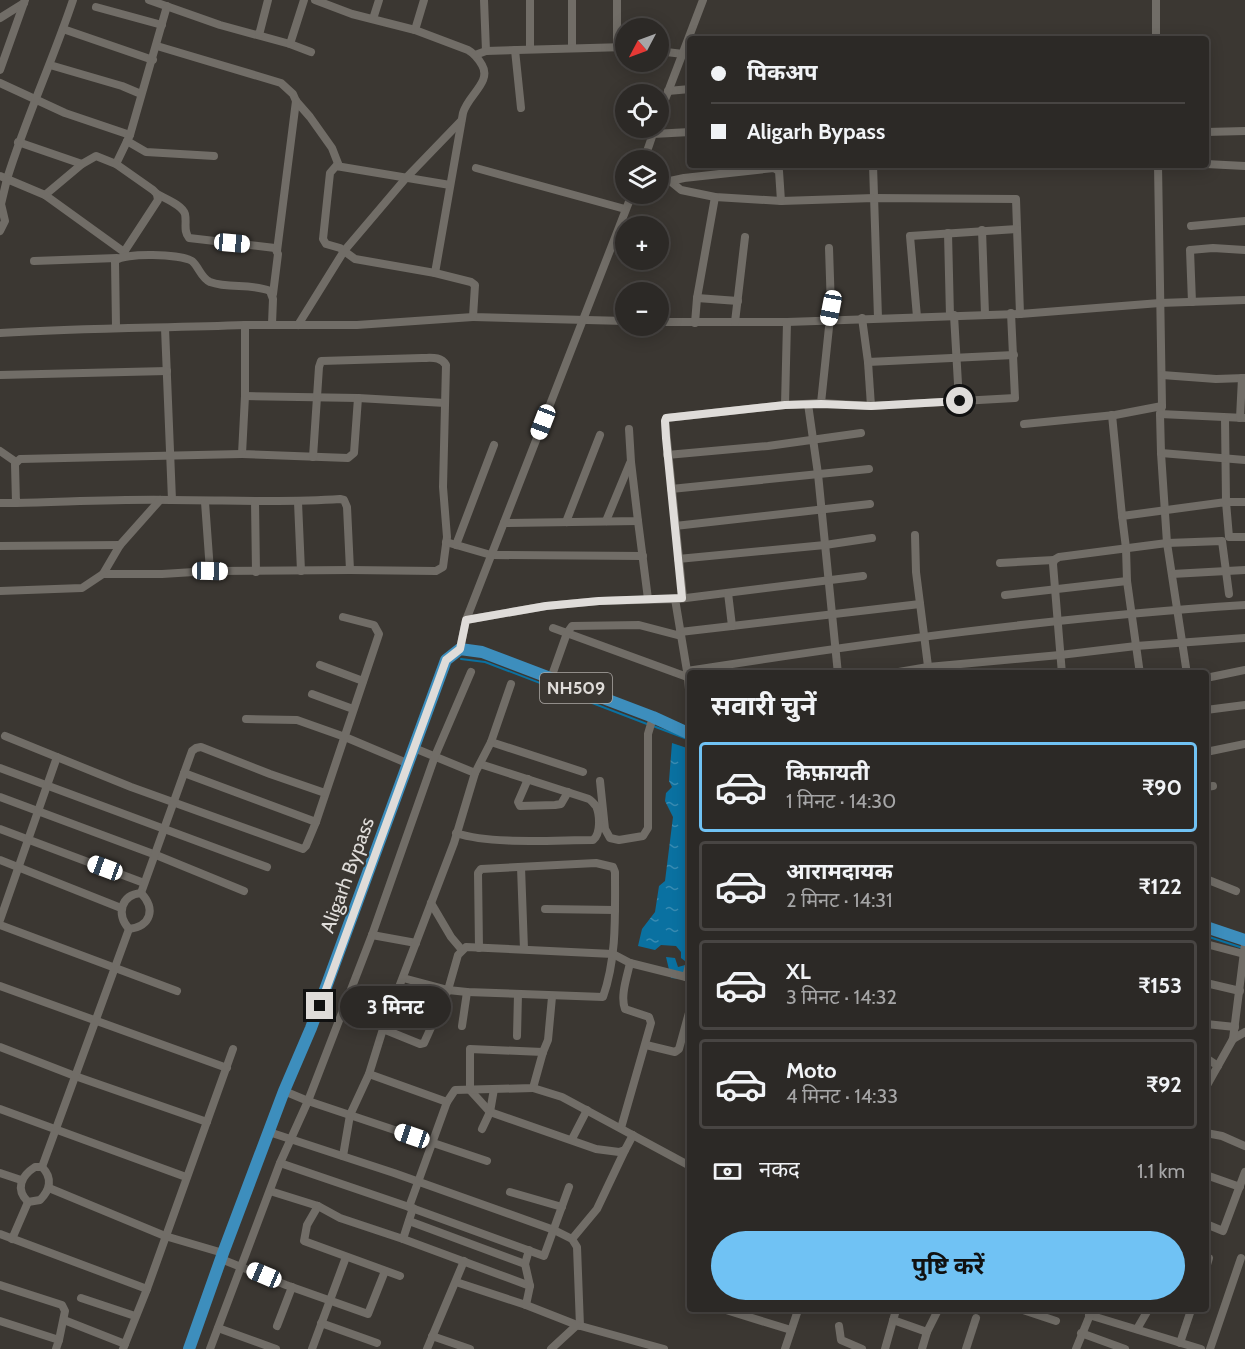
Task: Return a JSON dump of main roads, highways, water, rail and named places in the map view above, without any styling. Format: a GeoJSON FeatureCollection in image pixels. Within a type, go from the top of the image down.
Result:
{"type":"FeatureCollection","features":[{"type":"Feature","properties":{"kind":"highway","name":"Aligarh Bypass"},"geometry":{"type":"LineString","coordinates":[[189,1349],[273,1133],[409,764],[424,752],[446,660],[460,649],[482,652],[551,678],[651,722],[687,733]]}},
{"type":"Feature","properties":{"kind":"highway"},"geometry":{"type":"LineString","coordinates":[[1209,929],[1245,947]]}},
{"type":"Feature","properties":{"kind":"water"},"geometry":{"type":"Polygon","coordinates":[[[672,743],[687,748],[687,962],[681,958],[681,952],[676,946],[661,945],[655,950],[638,946],[642,929],[655,912],[659,886],[665,881],[673,817],[665,801],[666,793],[672,787],[669,781],[672,743]]]}},
{"type":"Feature","properties":{"kind":"water"},"geometry":{"type":"Polygon","coordinates":[[[666,957],[675,958],[678,967],[687,965],[687,980],[671,978],[666,957]]]}},
{"type":"Feature","properties":{"kind":"waterway"},"geometry":{"type":"LineString","coordinates":[[461,659],[485,662],[647,724]]}},
{"type":"Feature","properties":{"kind":"waterway"},"geometry":{"type":"LineString","coordinates":[[653,726],[687,739]]}},
{"type":"Feature","properties":{"kind":"waterway"},"geometry":{"type":"LineString","coordinates":[[1209,937],[1243,948]]}}]}
